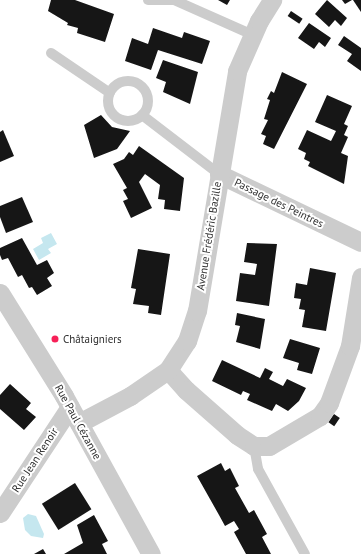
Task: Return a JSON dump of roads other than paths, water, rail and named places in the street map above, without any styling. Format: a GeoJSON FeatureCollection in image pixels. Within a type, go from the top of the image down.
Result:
{"type":"FeatureCollection","features":[{"type":"Feature","properties":{"kind":"street","name":"Avenue Frédéric Bazille"},"geometry":{"type":"LineString","coordinates":[[79,423],[130,396],[168,370],[187,341],[197,311],[237,71],[253,35],[272,0]]}},
{"type":"Feature","properties":{"kind":"street","name":"Passage des Peintres"},"geometry":{"type":"LineString","coordinates":[[219,174],[361,242]]}},
{"type":"Feature","properties":{"kind":"street"},"geometry":{"type":"LineString","coordinates":[[168,370],[226,425],[254,446],[269,446],[320,416],[329,403],[350,346],[361,277]]}},
{"type":"Feature","properties":{"kind":"street","name":"Rue Paul Cézanne"},"geometry":{"type":"LineString","coordinates":[[0,293],[70,407],[151,554]]}},
{"type":"Feature","properties":{"kind":"street","name":"Rue Jean Renoir"},"geometry":{"type":"LineString","coordinates":[[0,513],[70,407]]}},
{"type":"Feature","properties":{"kind":"lane"},"geometry":{"type":"LineString","coordinates":[[148,0],[174,0],[253,35]]}},
{"type":"Feature","properties":{"kind":"lane"},"geometry":{"type":"LineString","coordinates":[[51,54],[110,94]]}},
{"type":"Feature","properties":{"kind":"lane"},"geometry":{"type":"LineString","coordinates":[[130,81],[142,87],[148,104],[142,115],[130,121],[117,118],[109,107],[110,94],[118,84],[130,81]]}},
{"type":"Feature","properties":{"kind":"lane","name":"Passage des Peintres"},"geometry":{"type":"LineString","coordinates":[[142,115],[219,174]]}},
{"type":"Feature","properties":{"kind":"lane"},"geometry":{"type":"LineString","coordinates":[[254,446],[258,468],[304,554]]}},
{"type":"Feature","properties":{"kind":"water"},"geometry":{"type":"Polygon","coordinates":[[[51,233],[57,244],[48,249],[51,253],[39,260],[33,249],[43,243],[41,238],[51,233]]]}},
{"type":"Feature","properties":{"kind":"water"},"geometry":{"type":"Polygon","coordinates":[[[28,514],[36,516],[44,534],[43,538],[31,536],[25,530],[23,518],[28,514]]]}},
{"type":"Feature","properties":{"kind":"place","name":"Châtaigniers"},"geometry":{"type":"Point","coordinates":[55,339]}}]}
